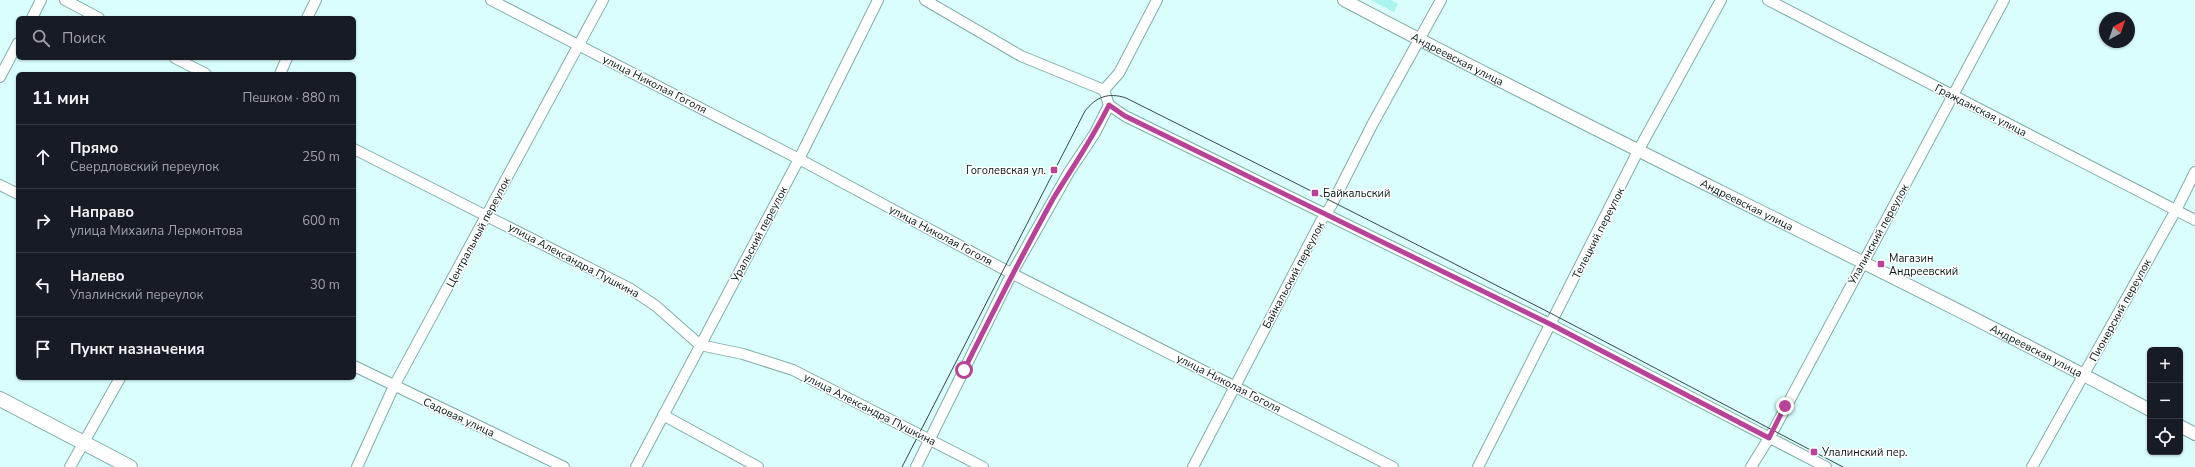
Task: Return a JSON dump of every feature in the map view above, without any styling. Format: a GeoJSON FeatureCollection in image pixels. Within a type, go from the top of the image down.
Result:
{"type":"FeatureCollection","features":[{"type":"Feature","properties":{"kind":"main road"},"geometry":{"type":"LineString","coordinates":[[0,399],[130,467]]}},
{"type":"Feature","properties":{"kind":"street"},"geometry":{"type":"LineString","coordinates":[[33,16],[41,0]]}},
{"type":"Feature","properties":{"kind":"street"},"geometry":{"type":"LineString","coordinates":[[65,0],[95,16]]}},
{"type":"Feature","properties":{"kind":"street"},"geometry":{"type":"LineString","coordinates":[[308,16],[316,0]]}},
{"type":"Feature","properties":{"kind":"street","name":"улица Николая Гоголя"},"geometry":{"type":"LineString","coordinates":[[491,0],[799,159],[1012,273],[1393,467]]}},
{"type":"Feature","properties":{"kind":"street","name":"Центральный переулок"},"geometry":{"type":"LineString","coordinates":[[357,467],[394,386],[580,45],[603,0]]}},
{"type":"Feature","properties":{"kind":"street","name":"Уральский переулок"},"geometry":{"type":"LineString","coordinates":[[636,467],[799,159],[878,0]]}},
{"type":"Feature","properties":{"kind":"street"},"geometry":{"type":"LineString","coordinates":[[925,0],[1021,56],[1104,90],[1109,105],[1125,116],[1552,325],[1826,467]]}},
{"type":"Feature","properties":{"kind":"street"},"geometry":{"type":"LineString","coordinates":[[1104,90],[1119,73],[1157,0]]}},
{"type":"Feature","properties":{"kind":"street","name":"Андреевская улица"},"geometry":{"type":"LineString","coordinates":[[1344,0],[1419,40],[1638,151],[1862,261],[2084,374],[2147,408]]}},
{"type":"Feature","properties":{"kind":"street","name":"Байкальский переулок"},"geometry":{"type":"LineString","coordinates":[[1193,467],[1321,221],[1441,0]]}},
{"type":"Feature","properties":{"kind":"street","name":"Телецкий переулок"},"geometry":{"type":"LineString","coordinates":[[1478,467],[1552,325],[1638,151],[1721,0]]}},
{"type":"Feature","properties":{"kind":"street","name":"Гражданская улица"},"geometry":{"type":"LineString","coordinates":[[1768,0],[2195,220]]}},
{"type":"Feature","properties":{"kind":"street","name":"Улалинский переулок"},"geometry":{"type":"LineString","coordinates":[[1751,467],[1769,438],[1862,261],[2004,0]]}},
{"type":"Feature","properties":{"kind":"street"},"geometry":{"type":"LineString","coordinates":[[0,77],[16,47]]}},
{"type":"Feature","properties":{"kind":"street"},"geometry":{"type":"LineString","coordinates":[[180,60],[202,72]]}},
{"type":"Feature","properties":{"kind":"street"},"geometry":{"type":"LineString","coordinates":[[281,72],[286,60]]}},
{"type":"Feature","properties":{"kind":"street"},"geometry":{"type":"LineString","coordinates":[[916,467],[1012,273],[1069,172],[1095,133],[1109,105]]}},
{"type":"Feature","properties":{"kind":"street","name":"улица Александра Пушкина"},"geometry":{"type":"LineString","coordinates":[[356,150],[487,215],[642,296],[700,345],[743,354],[793,370],[930,438],[983,467]]}},
{"type":"Feature","properties":{"kind":"street","name":"Пионерский переулок"},"geometry":{"type":"LineString","coordinates":[[2032,467],[2176,210],[2195,172]]}},
{"type":"Feature","properties":{"kind":"street"},"geometry":{"type":"LineString","coordinates":[[0,185],[16,193]]}},
{"type":"Feature","properties":{"kind":"street","name":"Садовая улица"},"geometry":{"type":"LineString","coordinates":[[356,367],[564,467]]}},
{"type":"Feature","properties":{"kind":"street"},"geometry":{"type":"LineString","coordinates":[[70,467],[119,380]]}},
{"type":"Feature","properties":{"kind":"street"},"geometry":{"type":"LineString","coordinates":[[663,415],[758,467]]}},
{"type":"Feature","properties":{"kind":"street"},"geometry":{"type":"LineString","coordinates":[[2183,428],[2195,434]]}},
{"type":"Feature","properties":{"kind":"shaded area"},"geometry":{"type":"Polygon","coordinates":[[[1371,0],[1391,0],[1398,4],[1394,12],[1371,0]]]}},
{"type":"Feature","properties":{"kind":"tram line"},"geometry":{"type":"LineString","coordinates":[[902,467],[1085,111],[1098,99],[1108,96],[1120,96],[1126,98],[1395,233],[1843,467]]}},
{"type":"Feature","properties":{"kind":"place","name":"Гоголевская ул."},"geometry":{"type":"Point","coordinates":[1054,170]}},
{"type":"Feature","properties":{"kind":"place","name":"Байкальский"},"geometry":{"type":"Point","coordinates":[1315,193]}},
{"type":"Feature","properties":{"kind":"place","name":"Магазин Андреевский"},"geometry":{"type":"Point","coordinates":[1881,264]}},
{"type":"Feature","properties":{"kind":"place","name":"Улалинский пер."},"geometry":{"type":"Point","coordinates":[1814,452]}},
{"type":"Feature","properties":{"kind":"route"},"geometry":{"type":"LineString","coordinates":[[964,370],[1012,273],[1069,172],[1095,133],[1109,105],[1125,116],[1552,325],[1769,438],[1785,406]]}}]}
